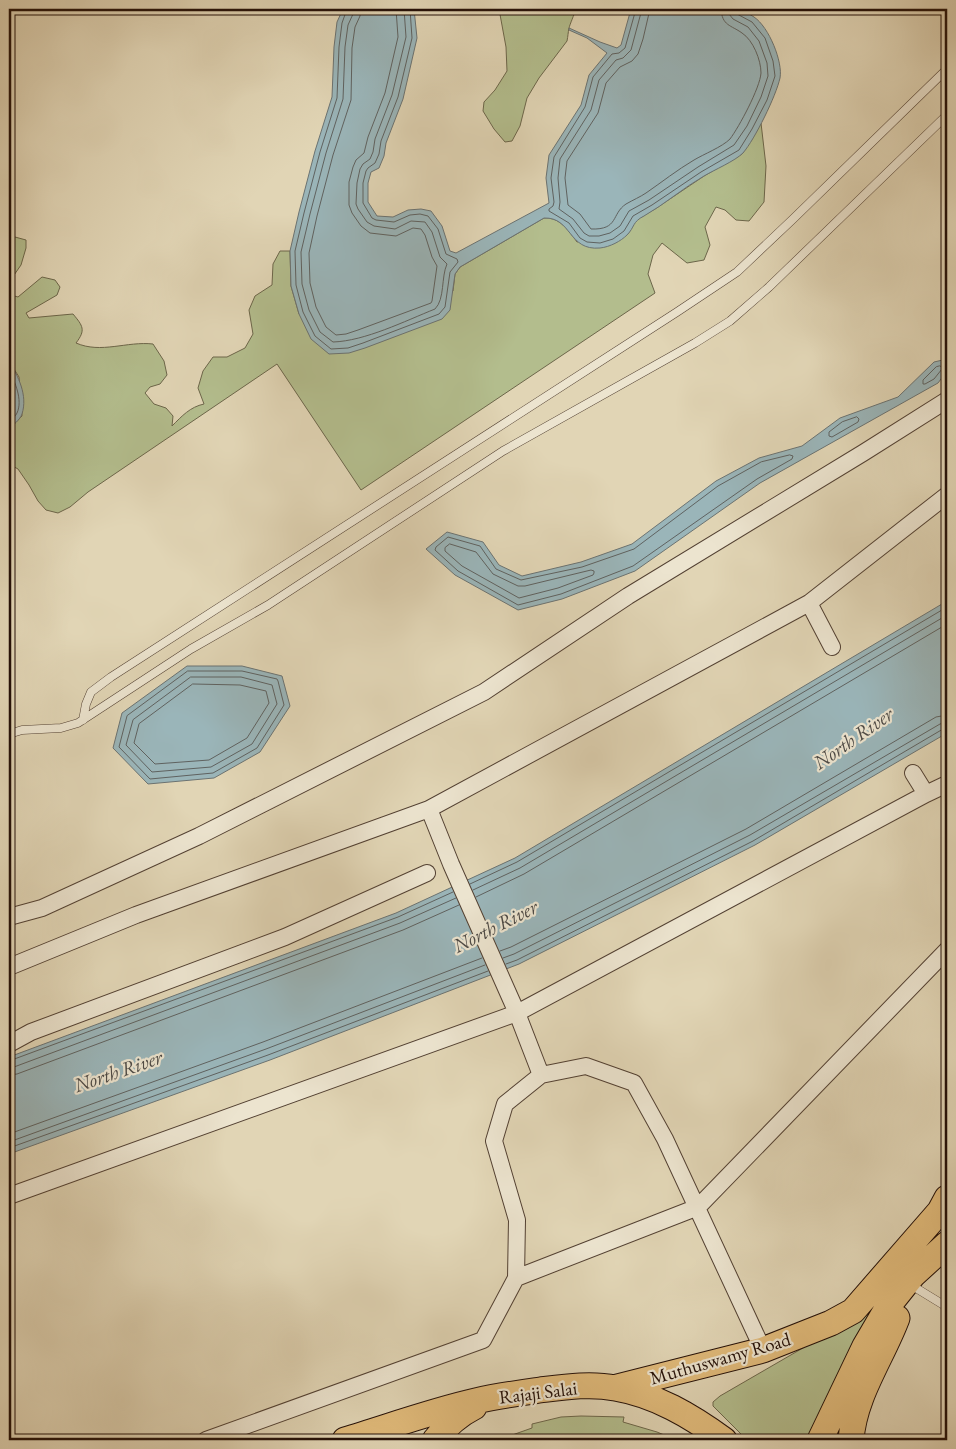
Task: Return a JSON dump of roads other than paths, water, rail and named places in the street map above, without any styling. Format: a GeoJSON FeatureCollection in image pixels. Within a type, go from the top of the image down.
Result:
{"type":"FeatureCollection","features":[{"type":"Feature","properties":{"kind":"main road","name":"Muthuswamy Road"},"geometry":{"type":"LineString","coordinates":[[614,1387],[763,1350],[831,1323],[853,1310],[940,1211],[947,1198]]}},
{"type":"Feature","properties":{"kind":"main road"},"geometry":{"type":"LineString","coordinates":[[820,1440],[865,1346],[889,1305],[908,1282],[947,1244]]}},
{"type":"Feature","properties":{"kind":"main road"},"geometry":{"type":"LineString","coordinates":[[850,1440],[856,1414],[868,1381],[896,1321],[908,1282]]}},
{"type":"Feature","properties":{"kind":"main road","name":"Rajaji Salai"},"geometry":{"type":"LineString","coordinates":[[345,1440],[436,1411],[490,1398],[560,1387],[586,1386],[614,1387],[665,1403],[724,1440]]}},
{"type":"Feature","properties":{"kind":"main road"},"geometry":{"type":"LineString","coordinates":[[434,1440],[461,1414],[490,1398]]}},
{"type":"Feature","properties":{"kind":"street"},"geometry":{"type":"LineString","coordinates":[[9,916],[42,908],[199,836],[484,692],[628,596],[863,454],[947,400]]}},
{"type":"Feature","properties":{"kind":"street"},"geometry":{"type":"LineString","coordinates":[[9,966],[136,914],[429,809],[809,603],[947,495]]}},
{"type":"Feature","properties":{"kind":"street"},"geometry":{"type":"LineString","coordinates":[[809,603],[832,647]]}},
{"type":"Feature","properties":{"kind":"street"},"geometry":{"type":"LineString","coordinates":[[913,773],[926,794]]}},
{"type":"Feature","properties":{"kind":"street"},"geometry":{"type":"LineString","coordinates":[[10,1191],[518,1013],[947,784]]}},
{"type":"Feature","properties":{"kind":"street"},"geometry":{"type":"LineString","coordinates":[[429,809],[451,864],[518,1013],[541,1075]]}},
{"type":"Feature","properties":{"kind":"street"},"geometry":{"type":"LineString","coordinates":[[9,1044],[32,1032],[285,937],[427,873]]}},
{"type":"Feature","properties":{"kind":"street"},"geometry":{"type":"LineString","coordinates":[[516,1278],[698,1207],[947,950]]}},
{"type":"Feature","properties":{"kind":"street"},"geometry":{"type":"LineString","coordinates":[[206,1440],[483,1340],[516,1278],[517,1220],[494,1142],[505,1104],[541,1075],[586,1066],[634,1083],[665,1139],[698,1207],[763,1350]]}},
{"type":"Feature","properties":{"kind":"lane"},"geometry":{"type":"LineString","coordinates":[[84,720],[86,704],[92,692],[111,677],[736,272],[947,69]]}},
{"type":"Feature","properties":{"kind":"lane"},"geometry":{"type":"LineString","coordinates":[[9,734],[22,730],[61,728],[84,720],[191,649],[268,605],[503,451],[695,343],[730,321],[769,288],[947,115]]}},
{"type":"Feature","properties":{"kind":"lane"},"geometry":{"type":"LineString","coordinates":[[908,1282],[947,1308]]}},
{"type":"Feature","properties":{"kind":"water"},"geometry":{"type":"Polygon","coordinates":[[[343,9],[414,9],[417,38],[403,99],[386,143],[384,156],[379,168],[371,172],[368,183],[368,202],[377,216],[393,217],[408,210],[421,209],[431,211],[442,226],[450,251],[456,253],[549,203],[546,178],[549,155],[581,105],[589,75],[607,53],[587,38],[569,30],[569,28],[617,48],[621,45],[631,9],[737,9],[754,17],[770,36],[777,54],[780,78],[764,117],[743,153],[640,218],[627,235],[618,241],[600,248],[590,248],[576,240],[560,223],[553,219],[544,218],[460,267],[455,274],[450,310],[442,319],[349,353],[329,354],[311,339],[299,314],[291,286],[290,251],[315,151],[332,97],[337,22],[343,9]]]}},
{"type":"Feature","properties":{"kind":"water"},"geometry":{"type":"Polygon","coordinates":[[[947,359],[947,371],[938,383],[760,483],[635,571],[562,599],[518,610],[455,575],[426,549],[447,532],[483,542],[499,565],[522,576],[581,562],[632,544],[716,481],[759,458],[802,446],[840,418],[898,397],[934,362],[947,359]]]}},
{"type":"Feature","properties":{"kind":"water"},"geometry":{"type":"Polygon","coordinates":[[[9,361],[19,379],[24,407],[21,416],[9,429],[9,361]]]}},
{"type":"Feature","properties":{"kind":"water","name":"North River"},"geometry":{"type":"Polygon","coordinates":[[[947,601],[947,733],[755,845],[519,964],[270,1060],[9,1154],[9,1057],[396,913],[515,858],[947,601]]]}},
{"type":"Feature","properties":{"kind":"water"},"geometry":{"type":"Polygon","coordinates":[[[187,666],[242,666],[282,676],[290,706],[260,752],[214,778],[148,784],[113,748],[122,713],[187,666]]]}}]}
